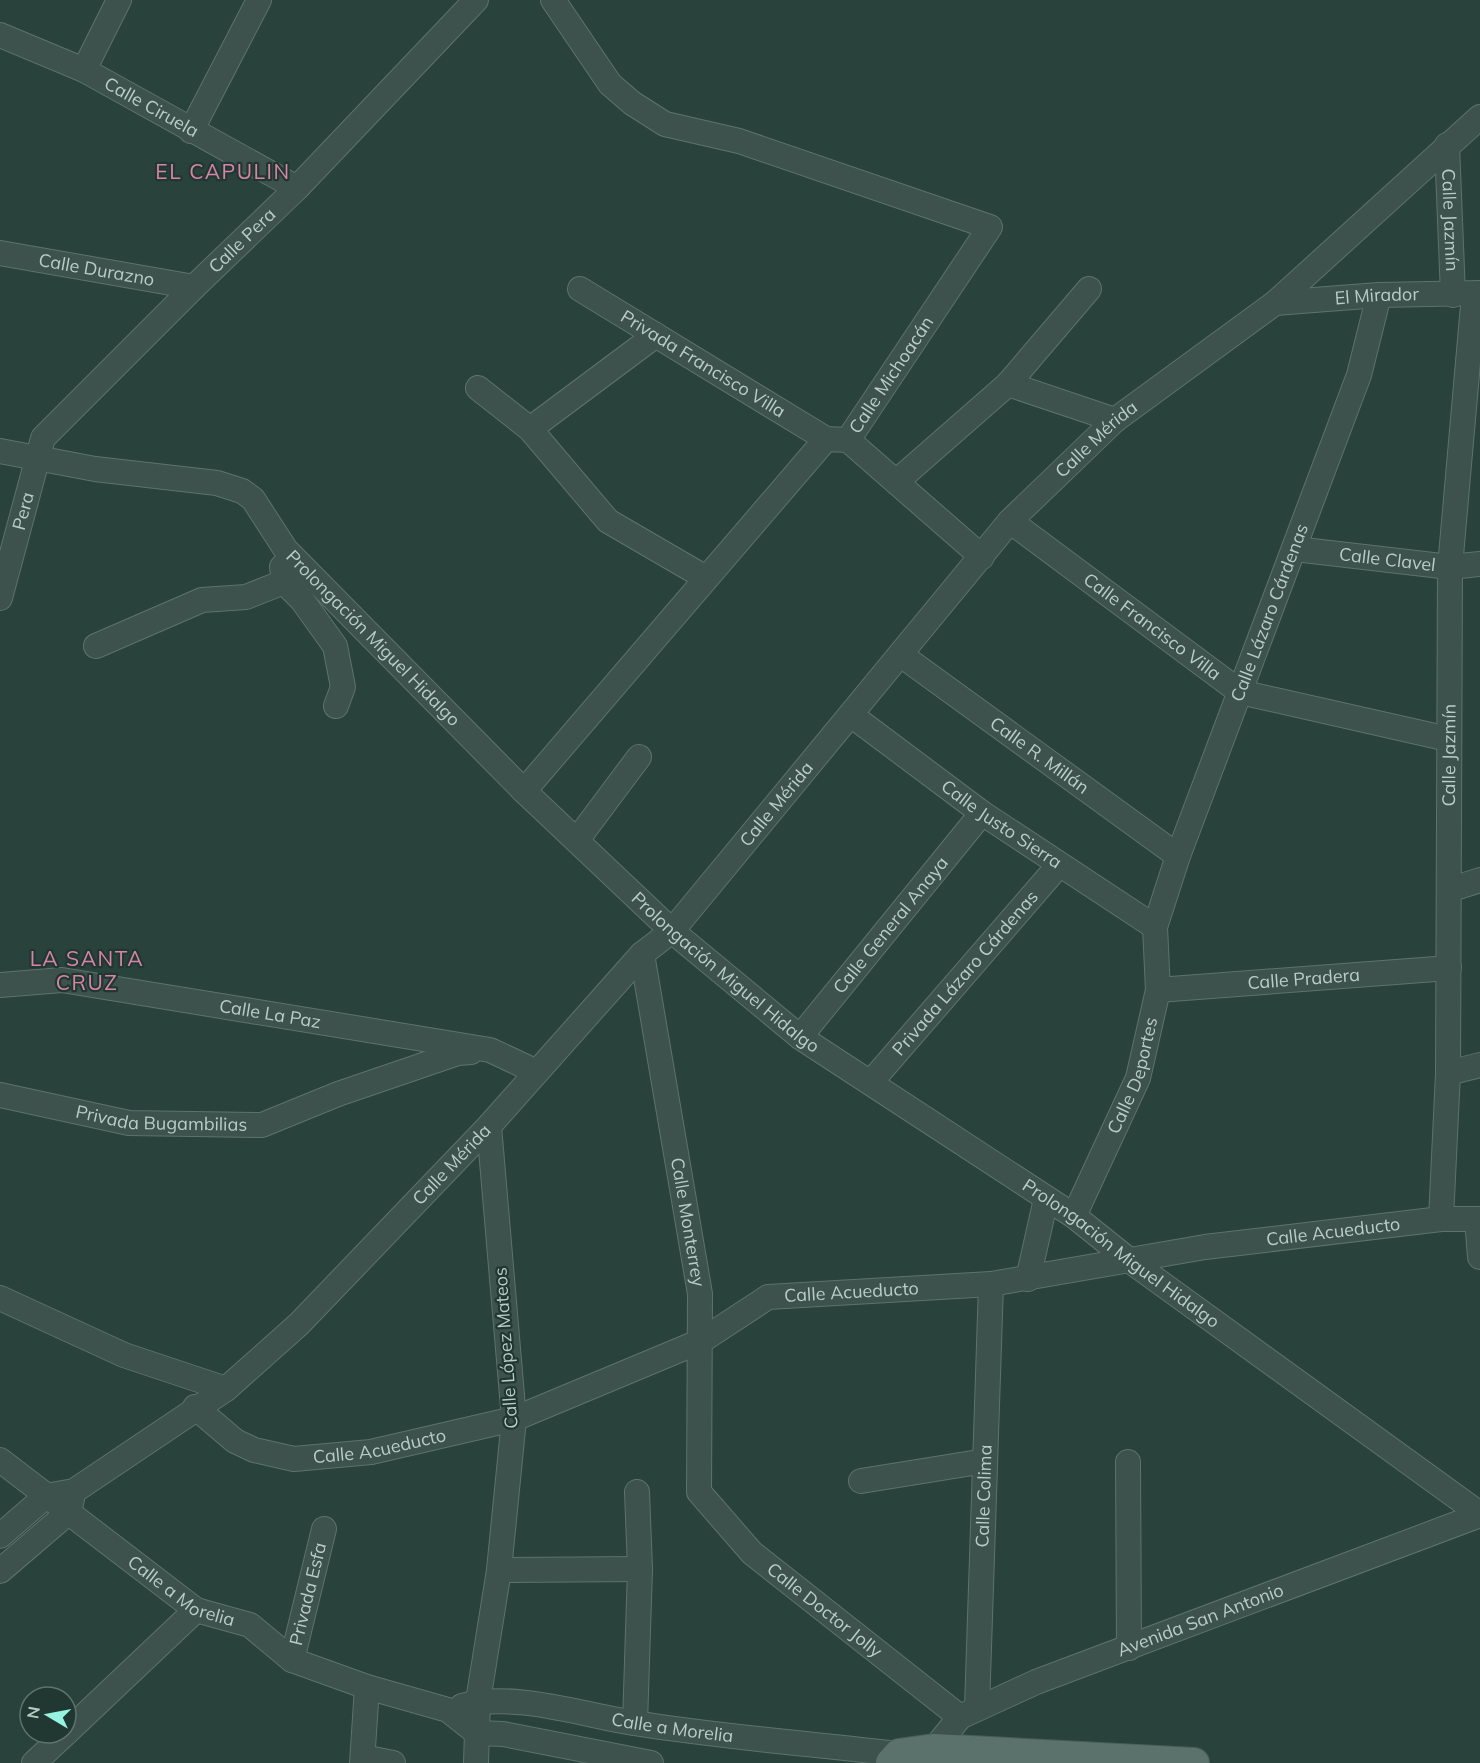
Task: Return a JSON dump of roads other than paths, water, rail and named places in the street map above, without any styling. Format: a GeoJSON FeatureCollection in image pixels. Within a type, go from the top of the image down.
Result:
{"type":"FeatureCollection","features":[{"type":"Feature","properties":{"kind":"main road"},"geometry":{"type":"LineString","coordinates":[[895,1759],[935,1756],[1194,1763]]}},
{"type":"Feature","properties":{"kind":"street"},"geometry":{"type":"LineString","coordinates":[[84,70],[119,0]]}},
{"type":"Feature","properties":{"kind":"street"},"geometry":{"type":"LineString","coordinates":[[191,131],[259,0]]}},
{"type":"Feature","properties":{"kind":"street","name":"Calle Pera"},"geometry":{"type":"LineString","coordinates":[[38,458],[43,438],[297,188],[476,0]]}},
{"type":"Feature","properties":{"kind":"street","name":"Calle Michoacán"},"geometry":{"type":"LineString","coordinates":[[524,791],[706,578],[837,440],[990,227],[739,141],[665,123],[632,103],[610,84],[553,0]]}},
{"type":"Feature","properties":{"kind":"street","name":"Calle Ciruela"},"geometry":{"type":"LineString","coordinates":[[0,35],[84,70],[297,188]]}},
{"type":"Feature","properties":{"kind":"street","name":"Calle Mérida"},"geometry":{"type":"LineString","coordinates":[[0,1572],[71,1502],[195,1407],[226,1389],[299,1324],[489,1126],[642,954],[672,931],[1010,521],[1115,420],[1275,303],[1480,117]]}},
{"type":"Feature","properties":{"kind":"street","name":"Calle Jazmín"},"geometry":{"type":"LineString","coordinates":[[1441,1219],[1448,1073],[1450,567],[1469,294],[1447,145]]}},
{"type":"Feature","properties":{"kind":"street","name":"Calle Durazno"},"geometry":{"type":"LineString","coordinates":[[0,253],[194,287]]}},
{"type":"Feature","properties":{"kind":"street","name":"Privada Francisco Villa"},"geometry":{"type":"LineString","coordinates":[[580,289],[837,440]]}},
{"type":"Feature","properties":{"kind":"street"},"geometry":{"type":"LineString","coordinates":[[896,482],[1008,384],[1089,289]]}},
{"type":"Feature","properties":{"kind":"street","name":"El Mirador"},"geometry":{"type":"LineString","coordinates":[[1275,303],[1379,295],[1469,294]]}},
{"type":"Feature","properties":{"kind":"street","name":"Calle Lázaro Cárdenas"},"geometry":{"type":"LineString","coordinates":[[1155,927],[1178,856],[1359,375],[1379,295]]}},
{"type":"Feature","properties":{"kind":"street"},"geometry":{"type":"LineString","coordinates":[[530,429],[656,335]]}},
{"type":"Feature","properties":{"kind":"street"},"geometry":{"type":"LineString","coordinates":[[1008,384],[1115,420]]}},
{"type":"Feature","properties":{"kind":"street"},"geometry":{"type":"LineString","coordinates":[[478,388],[530,429],[608,521],[706,578]]}},
{"type":"Feature","properties":{"kind":"street"},"geometry":{"type":"LineString","coordinates":[[837,440],[896,482],[981,557]]}},
{"type":"Feature","properties":{"kind":"street","name":"Prolongación Miguel Hidalgo"},"geometry":{"type":"LineString","coordinates":[[0,451],[94,468],[217,483],[242,491],[253,499],[286,550],[524,791],[672,931],[800,1037],[1074,1216],[1129,1260],[1480,1515]]}},
{"type":"Feature","properties":{"kind":"street","name":"Pera"},"geometry":{"type":"LineString","coordinates":[[0,598],[38,458]]}},
{"type":"Feature","properties":{"kind":"street","name":"Calle Francisco Villa"},"geometry":{"type":"LineString","coordinates":[[1010,521],[1240,692],[1448,739]]}},
{"type":"Feature","properties":{"kind":"street","name":"Calle Clavel"},"geometry":{"type":"LineString","coordinates":[[1295,549],[1450,567],[1480,564]]}},
{"type":"Feature","properties":{"kind":"street"},"geometry":{"type":"LineString","coordinates":[[286,550],[282,569],[284,582],[302,600],[335,646],[344,687],[336,706]]}},
{"type":"Feature","properties":{"kind":"street"},"geometry":{"type":"LineString","coordinates":[[96,646],[202,600],[246,597],[284,582]]}},
{"type":"Feature","properties":{"kind":"street","name":"Calle R. Millán"},"geometry":{"type":"LineString","coordinates":[[901,655],[1178,856]]}},
{"type":"Feature","properties":{"kind":"street","name":"Calle Justo Sierra"},"geometry":{"type":"LineString","coordinates":[[851,715],[982,813],[1155,927]]}},
{"type":"Feature","properties":{"kind":"street"},"geometry":{"type":"LineString","coordinates":[[577,840],[639,757]]}},
{"type":"Feature","properties":{"kind":"street","name":"Calle General Anaya"},"geometry":{"type":"LineString","coordinates":[[800,1037],[982,813]]}},
{"type":"Feature","properties":{"kind":"street","name":"Privada Lázaro Cárdenas"},"geometry":{"type":"LineString","coordinates":[[871,1082],[1059,865]]}},
{"type":"Feature","properties":{"kind":"street"},"geometry":{"type":"LineString","coordinates":[[1449,890],[1480,879]]}},
{"type":"Feature","properties":{"kind":"street","name":"Calle Deportes"},"geometry":{"type":"LineString","coordinates":[[1074,1216],[1138,1078],[1158,990],[1155,927]]}},
{"type":"Feature","properties":{"kind":"street","name":"Calle Monterrey"},"geometry":{"type":"LineString","coordinates":[[642,954],[700,1294],[699,1492]]}},
{"type":"Feature","properties":{"kind":"street","name":"Calle Pradera"},"geometry":{"type":"LineString","coordinates":[[1158,990],[1449,968]]}},
{"type":"Feature","properties":{"kind":"street","name":"Calle La Paz"},"geometry":{"type":"LineString","coordinates":[[0,985],[62,980],[490,1050],[537,1072]]}},
{"type":"Feature","properties":{"kind":"street","name":"Privada Bugambilias"},"geometry":{"type":"LineString","coordinates":[[0,1095],[129,1123],[262,1125],[338,1094],[458,1053],[490,1050]]}},
{"type":"Feature","properties":{"kind":"street"},"geometry":{"type":"LineString","coordinates":[[1448,1073],[1480,1065]]}},
{"type":"Feature","properties":{"kind":"street","name":"Calle López Mateos"},"geometry":{"type":"LineString","coordinates":[[476,1763],[478,1701],[499,1570],[514,1419],[489,1126]]}},
{"type":"Feature","properties":{"kind":"street"},"geometry":{"type":"LineString","coordinates":[[1028,1279],[1046,1199]]}},
{"type":"Feature","properties":{"kind":"street","name":"Calle Acueducto"},"geometry":{"type":"LineString","coordinates":[[195,1407],[235,1441],[254,1450],[294,1459],[371,1452],[514,1419],[701,1341],[768,1297],[991,1284],[1205,1247],[1441,1219],[1478,1219]]}},
{"type":"Feature","properties":{"kind":"street"},"geometry":{"type":"LineString","coordinates":[[1478,1219],[1480,1257]]}},
{"type":"Feature","properties":{"kind":"street","name":"Calle Colima"},"geometry":{"type":"LineString","coordinates":[[969,1712],[985,1461],[991,1284]]}},
{"type":"Feature","properties":{"kind":"street"},"geometry":{"type":"LineString","coordinates":[[0,1298],[124,1355],[226,1389]]}},
{"type":"Feature","properties":{"kind":"street","name":"Calle a Morelia"},"geometry":{"type":"LineString","coordinates":[[0,1460],[46,1496],[71,1502],[196,1610],[250,1625],[292,1660],[367,1687],[448,1710],[477,1733],[503,1734],[651,1763]]}},
{"type":"Feature","properties":{"kind":"street"},"geometry":{"type":"LineString","coordinates":[[861,1481],[985,1461]]}},
{"type":"Feature","properties":{"kind":"street"},"geometry":{"type":"LineString","coordinates":[[1128,1462],[1129,1648]]}},
{"type":"Feature","properties":{"kind":"street"},"geometry":{"type":"LineString","coordinates":[[635,1723],[640,1569],[637,1492]]}},
{"type":"Feature","properties":{"kind":"street","name":"Calle Doctor Jolly"},"geometry":{"type":"LineString","coordinates":[[699,1492],[752,1553],[969,1712]]}},
{"type":"Feature","properties":{"kind":"street"},"geometry":{"type":"LineString","coordinates":[[0,1536],[46,1496]]}},
{"type":"Feature","properties":{"kind":"street","name":"Avenida San Antonio"},"geometry":{"type":"LineString","coordinates":[[935,1756],[969,1712],[1036,1682],[1480,1515]]}},
{"type":"Feature","properties":{"kind":"street","name":"Privada Esfa"},"geometry":{"type":"LineString","coordinates":[[292,1660],[324,1529]]}},
{"type":"Feature","properties":{"kind":"street"},"geometry":{"type":"LineString","coordinates":[[499,1570],[640,1569]]}},
{"type":"Feature","properties":{"kind":"street"},"geometry":{"type":"LineString","coordinates":[[78,1722],[196,1610]]}},
{"type":"Feature","properties":{"kind":"street"},"geometry":{"type":"LineString","coordinates":[[367,1687],[363,1760],[393,1763]]}},
{"type":"Feature","properties":{"kind":"street","name":"Calle a Morelia"},"geometry":{"type":"LineString","coordinates":[[448,1710],[478,1701],[510,1702],[635,1723],[895,1759]]}},
{"type":"Feature","properties":{"kind":"street"},"geometry":{"type":"LineString","coordinates":[[582,1749],[588,1714]]}},
{"type":"Feature","properties":{"kind":"street"},"geometry":{"type":"LineString","coordinates":[[34,1763],[53,1745]]}},
{"type":"Feature","properties":{"kind":"district","name":"EL CAPULIN"},"geometry":{"type":"Point","coordinates":[223,172]}},
{"type":"Feature","properties":{"kind":"district","name":"LA SANTA CRUZ"},"geometry":{"type":"Point","coordinates":[87,971]}}]}
